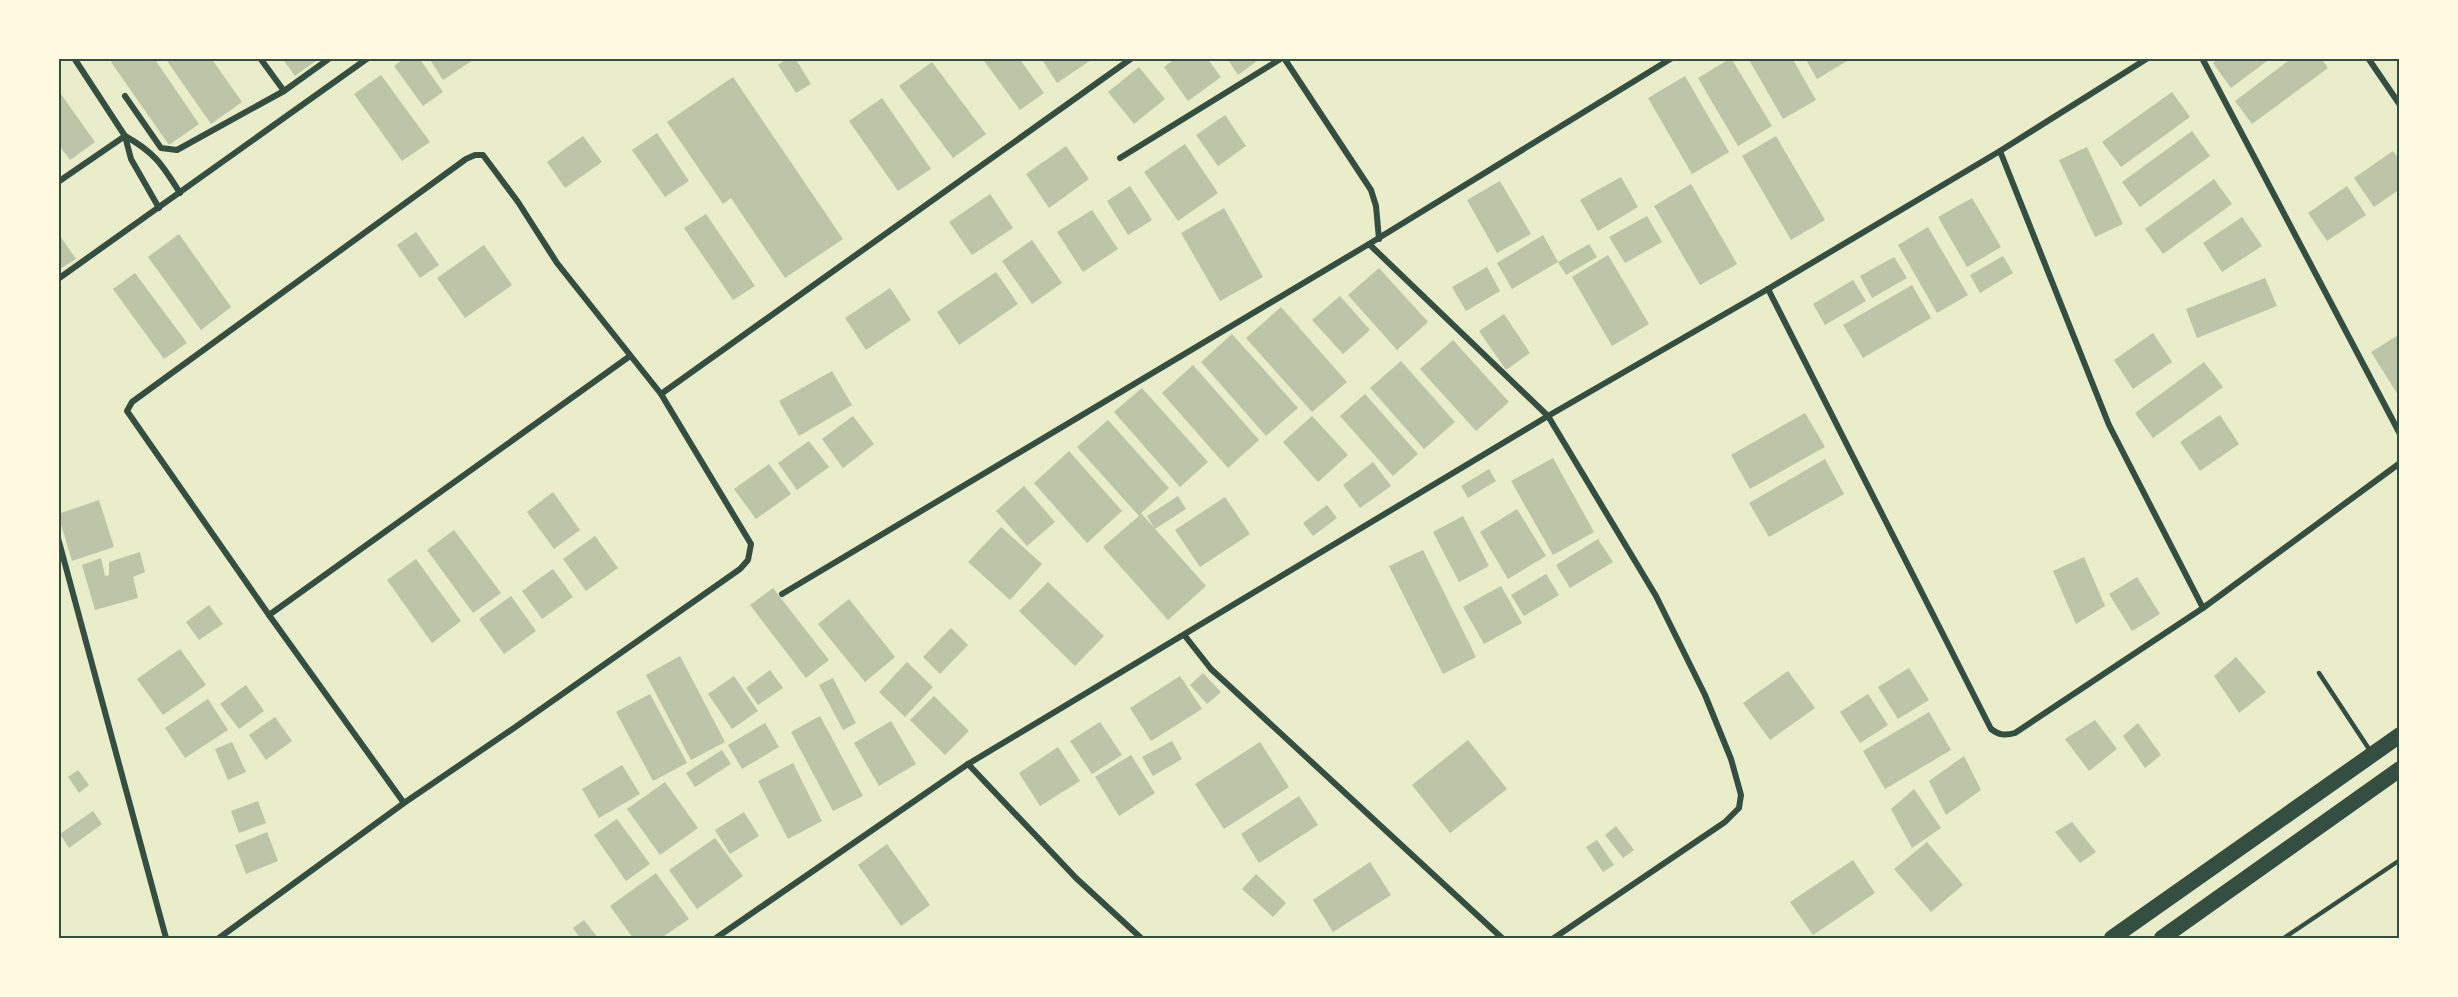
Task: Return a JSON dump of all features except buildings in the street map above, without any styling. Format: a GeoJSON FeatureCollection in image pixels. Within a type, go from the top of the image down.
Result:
{"type":"FeatureCollection","features":[{"type":"Feature","properties":{"kind":"highway"},"geometry":{"type":"LineString","coordinates":[[2112,939],[2400,735]]}},
{"type":"Feature","properties":{"kind":"highway"},"geometry":{"type":"LineString","coordinates":[[2162,939],[2400,769]]}},
{"type":"Feature","properties":{"kind":"street"},"geometry":{"type":"LineString","coordinates":[[74,58],[125,135],[131,159],[159,208]]}},
{"type":"Feature","properties":{"kind":"street"},"geometry":{"type":"LineString","coordinates":[[260,58],[284,91]]}},
{"type":"Feature","properties":{"kind":"street"},"geometry":{"type":"LineString","coordinates":[[125,96],[161,148],[177,150],[284,91],[330,58]]}},
{"type":"Feature","properties":{"kind":"street"},"geometry":{"type":"LineString","coordinates":[[58,279],[368,58]]}},
{"type":"Feature","properties":{"kind":"street"},"geometry":{"type":"LineString","coordinates":[[662,394],[1132,58]]}},
{"type":"Feature","properties":{"kind":"street"},"geometry":{"type":"LineString","coordinates":[[1120,158],[1283,58],[1371,190],[1377,206],[1379,239]]}},
{"type":"Feature","properties":{"kind":"street"},"geometry":{"type":"LineString","coordinates":[[782,594],[1379,239],[1671,58]]}},
{"type":"Feature","properties":{"kind":"street"},"geometry":{"type":"LineString","coordinates":[[716,939],[968,764],[1185,636],[1285,573],[1548,416],[2000,151],[2148,58]]}},
{"type":"Feature","properties":{"kind":"street"},"geometry":{"type":"LineString","coordinates":[[2202,58],[2400,434]]}},
{"type":"Feature","properties":{"kind":"street"},"geometry":{"type":"LineString","coordinates":[[2368,58],[2400,105]]}},
{"type":"Feature","properties":{"kind":"street"},"geometry":{"type":"LineString","coordinates":[[58,182],[125,135]]}},
{"type":"Feature","properties":{"kind":"street"},"geometry":{"type":"LineString","coordinates":[[125,135],[147,148],[167,172],[180,193]]}},
{"type":"Feature","properties":{"kind":"street"},"geometry":{"type":"LineString","coordinates":[[2000,151],[2109,425],[2203,608]]}},
{"type":"Feature","properties":{"kind":"street"},"geometry":{"type":"LineString","coordinates":[[219,939],[404,803],[731,576],[748,560],[751,544],[662,394],[557,263],[483,155],[475,155],[466,159],[129,406],[127,411],[404,803]]}},
{"type":"Feature","properties":{"kind":"street"},"geometry":{"type":"LineString","coordinates":[[1369,244],[1548,416],[1656,596],[1705,695],[1731,759],[1741,795],[1739,808],[1725,822],[1554,939]]}},
{"type":"Feature","properties":{"kind":"street"},"geometry":{"type":"LineString","coordinates":[[1768,289],[1991,729],[2006,736],[2015,734],[2203,608],[2400,463]]}},
{"type":"Feature","properties":{"kind":"street"},"geometry":{"type":"LineString","coordinates":[[269,615],[630,356]]}},
{"type":"Feature","properties":{"kind":"street"},"geometry":{"type":"LineString","coordinates":[[58,538],[166,939]]}},
{"type":"Feature","properties":{"kind":"street"},"geometry":{"type":"LineString","coordinates":[[1185,636],[1211,669],[1502,939]]}},
{"type":"Feature","properties":{"kind":"street"},"geometry":{"type":"LineString","coordinates":[[968,764],[1076,878],[1142,939]]}},
{"type":"Feature","properties":{"kind":"lane"},"geometry":{"type":"LineString","coordinates":[[2319,674],[2372,754]]}},
{"type":"Feature","properties":{"kind":"lane"},"geometry":{"type":"LineString","coordinates":[[2284,939],[2400,860]]}}]}
